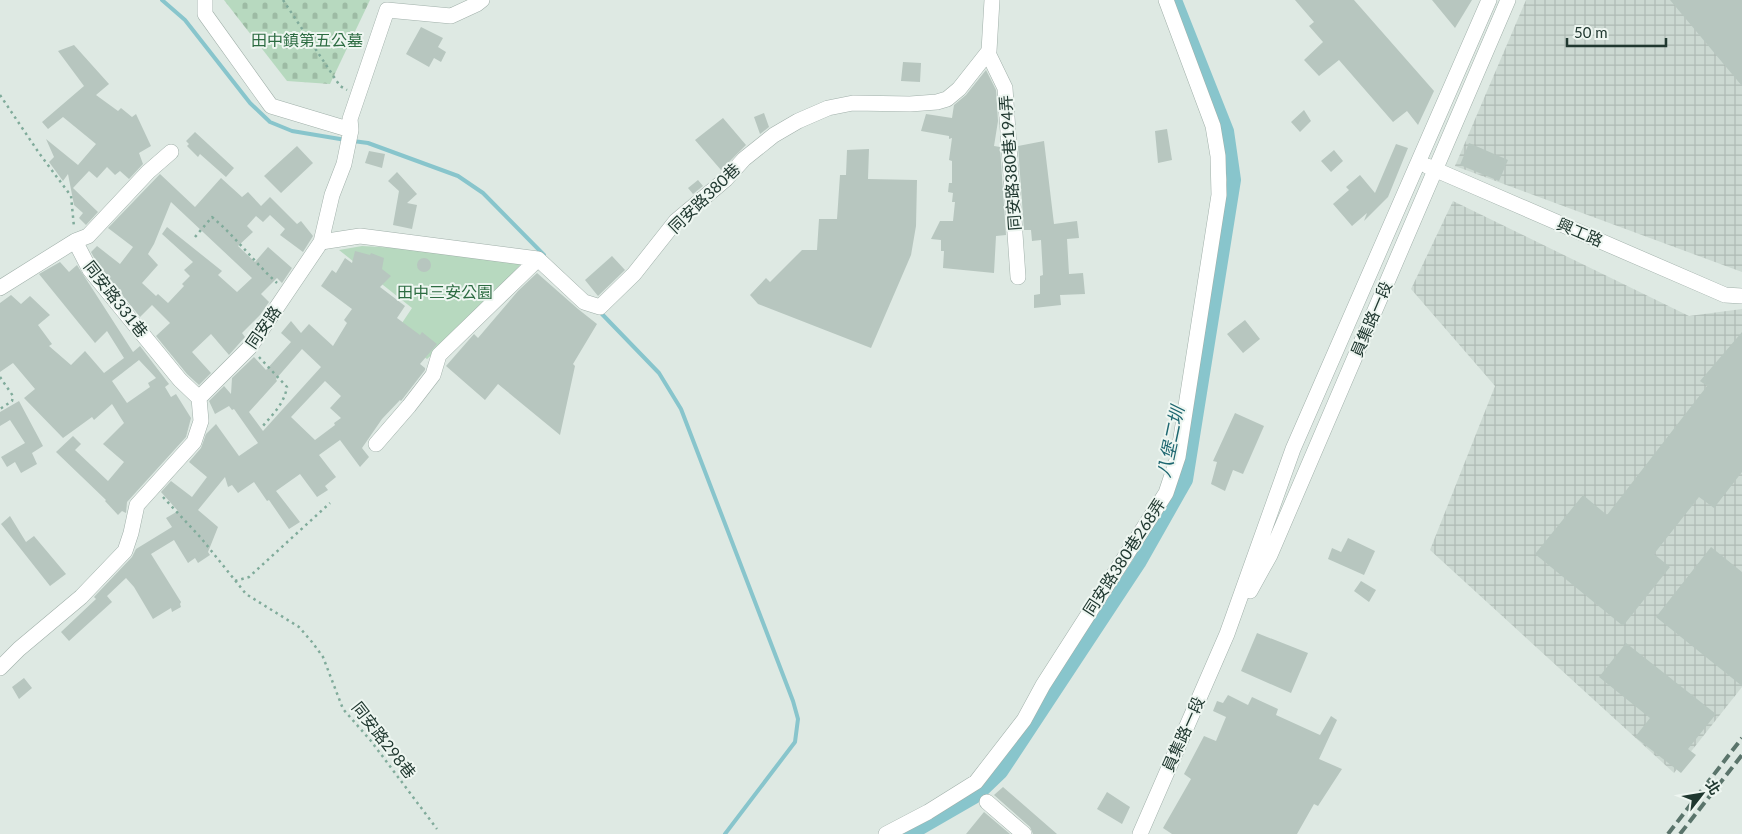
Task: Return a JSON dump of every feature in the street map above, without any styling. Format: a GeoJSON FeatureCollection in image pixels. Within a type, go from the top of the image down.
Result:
{"type":"FeatureCollection","features":[{"type":"Feature","properties":{"kind":"street"},"geometry":{"type":"LineString","coordinates":[[205,0],[205,14],[270,106],[351,130]]}},
{"type":"Feature","properties":{"kind":"street","name":"同安路"},"geometry":{"type":"LineString","coordinates":[[199,398],[250,347],[321,242],[332,195],[344,164],[351,130],[350,119],[387,10],[451,16],[482,0]]}},
{"type":"Feature","properties":{"kind":"street"},"geometry":{"type":"LineString","coordinates":[[988,53],[992,0]]}},
{"type":"Feature","properties":{"kind":"street","name":"同安路380巷268弄"},"geometry":{"type":"LineString","coordinates":[[886,834],[928,812],[976,782],[1024,720],[1042,685],[1166,493],[1173,475],[1178,457],[1219,195],[1218,156],[1213,126],[1166,0]]}},
{"type":"Feature","properties":{"kind":"street","name":"員集路一段"},"geometry":{"type":"LineString","coordinates":[[1140,834],[1227,634],[1294,449],[1489,0]]}},
{"type":"Feature","properties":{"kind":"street","name":"員集路一段"},"geometry":{"type":"LineString","coordinates":[[1227,634],[1270,555],[1508,0]]}},
{"type":"Feature","properties":{"kind":"street","name":"同安路380巷"},"geometry":{"type":"LineString","coordinates":[[538,259],[584,302],[600,307],[634,274],[676,221],[726,179],[744,159],[774,135],[798,121],[828,108],[853,103],[910,104],[937,102],[947,99],[959,89],[988,53]]}},
{"type":"Feature","properties":{"kind":"street","name":"同安路380巷194弄"},"geometry":{"type":"LineString","coordinates":[[988,53],[1005,88],[1018,277]]}},
{"type":"Feature","properties":{"kind":"street"},"geometry":{"type":"LineString","coordinates":[[0,288],[74,241],[88,236],[148,172],[171,152]]}},
{"type":"Feature","properties":{"kind":"street","name":"興工路"},"geometry":{"type":"LineString","coordinates":[[1419,162],[1725,295],[1742,296]]}},
{"type":"Feature","properties":{"kind":"street"},"geometry":{"type":"LineString","coordinates":[[321,242],[360,236],[538,259]]}},
{"type":"Feature","properties":{"kind":"street","name":"同安路331巷"},"geometry":{"type":"LineString","coordinates":[[74,241],[90,270],[180,380],[199,398]]}},
{"type":"Feature","properties":{"kind":"street"},"geometry":{"type":"LineString","coordinates":[[376,444],[409,406],[432,375],[440,355],[538,259]]}},
{"type":"Feature","properties":{"kind":"street"},"geometry":{"type":"LineString","coordinates":[[0,668],[19,649],[81,597],[125,551],[137,505],[194,442],[201,421],[199,398]]}},
{"type":"Feature","properties":{"kind":"street"},"geometry":{"type":"LineString","coordinates":[[987,802],[1024,834]]}},
{"type":"Feature","properties":{"kind":"path"},"geometry":{"type":"LineString","coordinates":[[284,0],[340,86],[358,96]]}},
{"type":"Feature","properties":{"kind":"path"},"geometry":{"type":"LineString","coordinates":[[0,95],[39,153],[72,196],[74,241]]}},
{"type":"Feature","properties":{"kind":"path"},"geometry":{"type":"LineString","coordinates":[[194,237],[212,217],[287,292]]}},
{"type":"Feature","properties":{"kind":"path"},"geometry":{"type":"LineString","coordinates":[[250,347],[287,387],[280,407],[262,426]]}},
{"type":"Feature","properties":{"kind":"path"},"geometry":{"type":"LineString","coordinates":[[0,377],[13,396],[12,401],[0,409]]}},
{"type":"Feature","properties":{"kind":"path","name":"同安路298巷"},"geometry":{"type":"LineString","coordinates":[[153,487],[201,538],[246,594],[299,627],[312,642],[323,656],[343,709],[371,741],[437,829]]}},
{"type":"Feature","properties":{"kind":"path"},"geometry":{"type":"LineString","coordinates":[[235,581],[249,577],[330,503]]}},
{"type":"Feature","properties":{"kind":"shaded area"},"geometry":{"type":"Polygon","coordinates":[[[1526,0],[1742,0],[1742,272],[1455,166],[1526,0]]]}},
{"type":"Feature","properties":{"kind":"shaded area"},"geometry":{"type":"Polygon","coordinates":[[[1453,201],[1689,316],[1742,309],[1742,687],[1674,773],[1430,550],[1495,386],[1411,289],[1453,201]]]}},
{"type":"Feature","properties":{"kind":"green space","name":"田中鎮第五公墓"},"geometry":{"type":"Polygon","coordinates":[[[224,0],[370,0],[330,84],[287,81],[224,0]]]}},
{"type":"Feature","properties":{"kind":"green space","name":"田中三安公園"},"geometry":{"type":"Polygon","coordinates":[[[362,246],[397,248],[522,263],[468,322],[427,359],[394,335],[412,308],[339,250],[362,246]]]}},
{"type":"Feature","properties":{"kind":"building"},"geometry":{"type":"Polygon","coordinates":[[[1295,0],[1354,0],[1434,91],[1418,125],[1407,111],[1393,122],[1339,60],[1319,76],[1304,60],[1323,42],[1309,26],[1314,22],[1295,0]]]}},
{"type":"Feature","properties":{"kind":"building"},"geometry":{"type":"Polygon","coordinates":[[[1432,0],[1472,0],[1455,28],[1432,0]]]}},
{"type":"Feature","properties":{"kind":"building"},"geometry":{"type":"Polygon","coordinates":[[[1670,0],[1742,0],[1742,86],[1670,0]]]}},
{"type":"Feature","properties":{"kind":"building"},"geometry":{"type":"Polygon","coordinates":[[[421,27],[443,38],[438,47],[446,52],[441,62],[434,58],[429,67],[406,54],[421,27]]]}},
{"type":"Feature","properties":{"kind":"building"},"geometry":{"type":"Polygon","coordinates":[[[74,45],[109,84],[96,95],[118,111],[121,108],[132,117],[136,114],[151,146],[139,153],[143,164],[129,179],[120,171],[115,175],[107,167],[97,178],[89,171],[73,188],[98,212],[86,225],[79,218],[83,213],[74,205],[68,174],[63,181],[49,162],[54,157],[46,139],[78,165],[96,144],[63,117],[48,129],[42,122],[84,86],[58,51],[74,45]]]}},
{"type":"Feature","properties":{"kind":"building"},"geometry":{"type":"Polygon","coordinates":[[[903,62],[921,63],[920,82],[901,81],[903,62]]]}},
{"type":"Feature","properties":{"kind":"building"},"geometry":{"type":"Polygon","coordinates":[[[986,70],[996,90],[998,121],[994,146],[1000,147],[1006,235],[996,236],[994,273],[943,268],[944,251],[941,251],[941,240],[931,239],[940,221],[953,221],[955,202],[952,202],[953,193],[948,192],[949,183],[952,183],[952,161],[949,160],[952,138],[949,139],[949,136],[921,131],[926,114],[952,118],[954,105],[966,95],[986,70]]]}},
{"type":"Feature","properties":{"kind":"building"},"geometry":{"type":"Polygon","coordinates":[[[1304,110],[1311,121],[1300,132],[1291,122],[1304,110]]]}},
{"type":"Feature","properties":{"kind":"building"},"geometry":{"type":"Polygon","coordinates":[[[764,113],[769,127],[760,134],[754,117],[764,113]]]}},
{"type":"Feature","properties":{"kind":"building"},"geometry":{"type":"Polygon","coordinates":[[[723,118],[746,145],[721,170],[695,140],[723,118]]]}},
{"type":"Feature","properties":{"kind":"building"},"geometry":{"type":"Polygon","coordinates":[[[1167,129],[1172,160],[1158,163],[1155,131],[1167,129]]]}},
{"type":"Feature","properties":{"kind":"building"},"geometry":{"type":"Polygon","coordinates":[[[195,132],[234,168],[226,177],[200,154],[198,157],[187,146],[189,144],[186,141],[195,132]]]}},
{"type":"Feature","properties":{"kind":"building"},"geometry":{"type":"Polygon","coordinates":[[[1044,141],[1054,224],[1077,221],[1079,238],[1067,239],[1069,274],[1083,273],[1085,294],[1060,295],[1061,305],[1034,308],[1034,295],[1040,294],[1040,276],[1043,275],[1041,240],[1032,241],[1031,230],[1024,230],[1018,146],[1044,141]]]}},
{"type":"Feature","properties":{"kind":"building"},"geometry":{"type":"Polygon","coordinates":[[[1469,143],[1508,160],[1499,181],[1460,165],[1469,143]]]}},
{"type":"Feature","properties":{"kind":"building"},"geometry":{"type":"Polygon","coordinates":[[[1396,144],[1408,148],[1388,197],[1364,221],[1367,213],[1352,226],[1333,204],[1349,190],[1346,187],[1360,175],[1375,193],[1396,144]]]}},
{"type":"Feature","properties":{"kind":"building"},"geometry":{"type":"Polygon","coordinates":[[[297,146],[313,163],[281,193],[264,176],[297,146]]]}},
{"type":"Feature","properties":{"kind":"building"},"geometry":{"type":"Polygon","coordinates":[[[869,149],[868,179],[917,180],[916,226],[911,255],[871,348],[758,304],[750,295],[766,278],[770,282],[802,250],[817,250],[819,219],[837,219],[840,175],[846,175],[847,150],[869,149]]]}},
{"type":"Feature","properties":{"kind":"building"},"geometry":{"type":"Polygon","coordinates":[[[1334,150],[1343,161],[1331,172],[1321,161],[1334,150]]]}},
{"type":"Feature","properties":{"kind":"building"},"geometry":{"type":"Polygon","coordinates":[[[369,151],[385,154],[382,168],[365,163],[369,151]]]}},
{"type":"Feature","properties":{"kind":"building"},"geometry":{"type":"Polygon","coordinates":[[[397,172],[417,194],[407,203],[417,205],[412,229],[393,225],[399,191],[388,181],[397,172]]]}},
{"type":"Feature","properties":{"kind":"building"},"geometry":{"type":"Polygon","coordinates":[[[160,174],[195,207],[221,178],[242,197],[248,192],[261,206],[270,197],[297,224],[301,221],[313,236],[303,252],[280,235],[285,229],[270,215],[263,222],[256,216],[247,226],[253,232],[238,246],[255,262],[268,247],[292,268],[282,283],[277,278],[261,294],[269,302],[260,315],[242,333],[245,337],[229,355],[211,334],[192,352],[211,373],[199,385],[187,374],[156,336],[170,323],[152,305],[140,317],[98,265],[91,252],[97,246],[120,264],[133,247],[108,228],[160,174]],[[171,202],[148,254],[158,265],[142,283],[156,296],[158,294],[168,303],[184,286],[182,284],[190,276],[184,270],[193,262],[162,234],[167,227],[222,271],[218,275],[237,292],[252,278],[171,202]]]}},
{"type":"Feature","properties":{"kind":"building"},"geometry":{"type":"Polygon","coordinates":[[[698,180],[703,186],[693,194],[688,188],[698,180]]]}},
{"type":"Feature","properties":{"kind":"building"},"geometry":{"type":"Polygon","coordinates":[[[355,251],[370,255],[371,253],[384,258],[382,269],[391,276],[380,287],[405,306],[397,318],[420,335],[422,332],[437,344],[420,364],[425,370],[401,401],[382,419],[362,448],[369,457],[360,467],[340,440],[319,455],[336,477],[325,486],[328,490],[317,497],[300,474],[276,491],[300,522],[289,529],[254,482],[238,493],[232,485],[228,487],[225,477],[198,510],[218,527],[208,552],[210,555],[198,563],[195,558],[188,563],[174,540],[151,554],[181,602],[181,607],[172,612],[171,608],[153,619],[134,587],[126,578],[107,596],[112,602],[69,641],[61,632],[96,599],[94,597],[132,557],[136,549],[172,527],[166,518],[178,511],[161,492],[171,481],[192,497],[207,477],[189,462],[201,448],[206,434],[216,424],[239,456],[258,443],[234,409],[232,410],[229,406],[215,414],[209,401],[224,386],[231,394],[232,378],[254,357],[266,370],[291,342],[281,333],[291,321],[301,333],[309,324],[333,346],[347,323],[344,320],[352,309],[321,286],[332,270],[336,273],[345,258],[352,263],[355,251]],[[302,349],[249,412],[263,431],[321,367],[302,349]],[[325,381],[291,417],[315,440],[341,418],[330,408],[341,396],[325,381]]]}},
{"type":"Feature","properties":{"kind":"building"},"geometry":{"type":"Polygon","coordinates":[[[612,256],[625,270],[598,296],[585,280],[612,256]]]}},
{"type":"Feature","properties":{"kind":"building"},"geometry":{"type":"Polygon","coordinates":[[[424,258],[429,260],[431,265],[429,270],[424,272],[419,270],[417,265],[419,260],[424,258]]]}},
{"type":"Feature","properties":{"kind":"building"},"geometry":{"type":"Polygon","coordinates":[[[60,262],[69,272],[77,265],[133,352],[140,346],[169,384],[165,387],[171,397],[176,394],[191,418],[186,437],[127,502],[126,513],[122,511],[118,515],[106,500],[56,452],[73,436],[81,444],[75,450],[108,481],[124,462],[103,444],[124,423],[112,404],[94,420],[92,417],[63,438],[24,398],[35,389],[13,363],[0,372],[0,303],[11,295],[21,304],[30,296],[50,315],[38,325],[52,344],[49,346],[71,365],[85,351],[104,373],[124,358],[107,331],[95,343],[39,274],[60,262]],[[139,360],[112,381],[127,403],[150,387],[148,383],[156,378],[139,360]]]}},
{"type":"Feature","properties":{"kind":"building"},"geometry":{"type":"Polygon","coordinates":[[[537,273],[597,324],[573,364],[575,366],[560,435],[498,384],[485,400],[446,366],[474,334],[478,338],[518,291],[537,273]]]}},
{"type":"Feature","properties":{"kind":"building"},"geometry":{"type":"Polygon","coordinates":[[[1245,320],[1260,339],[1243,353],[1227,334],[1245,320]]]}},
{"type":"Feature","properties":{"kind":"building"},"geometry":{"type":"Polygon","coordinates":[[[1742,332],[1742,472],[1714,508],[1699,497],[1654,554],[1670,567],[1623,626],[1535,554],[1583,495],[1607,515],[1707,386],[1700,381],[1742,332]]]}},
{"type":"Feature","properties":{"kind":"building"},"geometry":{"type":"Polygon","coordinates":[[[19,401],[43,446],[32,453],[37,464],[21,473],[15,462],[7,467],[1,457],[25,443],[10,420],[0,426],[0,412],[19,401]]]}},
{"type":"Feature","properties":{"kind":"building"},"geometry":{"type":"Polygon","coordinates":[[[1235,413],[1264,426],[1243,474],[1233,470],[1225,491],[1211,484],[1217,462],[1213,461],[1235,413]]]}},
{"type":"Feature","properties":{"kind":"building"},"geometry":{"type":"Polygon","coordinates":[[[10,516],[26,542],[34,536],[66,574],[50,586],[1,524],[10,516]]]}},
{"type":"Feature","properties":{"kind":"building"},"geometry":{"type":"Polygon","coordinates":[[[1348,538],[1375,551],[1364,575],[1328,559],[1332,548],[1341,552],[1348,538]]]}},
{"type":"Feature","properties":{"kind":"building"},"geometry":{"type":"Polygon","coordinates":[[[1711,547],[1742,572],[1742,686],[1656,617],[1711,547]]]}},
{"type":"Feature","properties":{"kind":"building"},"geometry":{"type":"Polygon","coordinates":[[[1361,581],[1376,590],[1369,602],[1354,591],[1361,581]]]}},
{"type":"Feature","properties":{"kind":"building"},"geometry":{"type":"Polygon","coordinates":[[[1257,633],[1308,653],[1291,693],[1241,671],[1257,633]]]}},
{"type":"Feature","properties":{"kind":"building"},"geometry":{"type":"Polygon","coordinates":[[[1626,643],[1716,714],[1688,749],[1696,755],[1681,773],[1635,737],[1650,718],[1599,677],[1626,643]]]}},
{"type":"Feature","properties":{"kind":"building"},"geometry":{"type":"Polygon","coordinates":[[[24,678],[32,688],[19,699],[12,687],[24,678]]]}},
{"type":"Feature","properties":{"kind":"building"},"geometry":{"type":"Polygon","coordinates":[[[1228,695],[1248,705],[1252,697],[1278,709],[1276,715],[1320,735],[1331,716],[1337,720],[1319,759],[1342,769],[1318,806],[1314,804],[1297,834],[1172,834],[1163,828],[1191,779],[1184,774],[1204,736],[1216,741],[1226,717],[1213,711],[1217,701],[1223,703],[1228,695]]]}},
{"type":"Feature","properties":{"kind":"building"},"geometry":{"type":"Polygon","coordinates":[[[1003,787],[1057,834],[1033,834],[1030,827],[994,795],[1003,787]]]}},
{"type":"Feature","properties":{"kind":"building"},"geometry":{"type":"Polygon","coordinates":[[[1107,792],[1130,807],[1122,824],[1097,809],[1107,792]]]}},
{"type":"Feature","properties":{"kind":"building"},"geometry":{"type":"Polygon","coordinates":[[[984,812],[1010,834],[966,834],[984,812]]]}},
{"type":"Feature","properties":{"kind":"waterway"},"geometry":{"type":"LineString","coordinates":[[162,0],[185,20],[250,103],[270,122],[292,131],[346,140]]}},
{"type":"Feature","properties":{"kind":"waterway","name":"八堡二圳"},"geometry":{"type":"LineString","coordinates":[[910,834],[976,796],[1001,772],[1139,563],[1186,480],[1234,180],[1227,131],[1175,0]]}},
{"type":"Feature","properties":{"kind":"waterway"},"geometry":{"type":"LineString","coordinates":[[353,141],[368,143],[458,176],[483,193],[544,255]]}},
{"type":"Feature","properties":{"kind":"waterway"},"geometry":{"type":"LineString","coordinates":[[600,312],[659,373],[681,409],[793,701],[798,719],[795,742],[725,834]]}},
{"type":"Feature","properties":{"kind":"railway"},"geometry":{"type":"LineString","coordinates":[[1668,834],[1742,738]]}},
{"type":"Feature","properties":{"kind":"railway"},"geometry":{"type":"LineString","coordinates":[[1680,834],[1742,755]]}}]}
